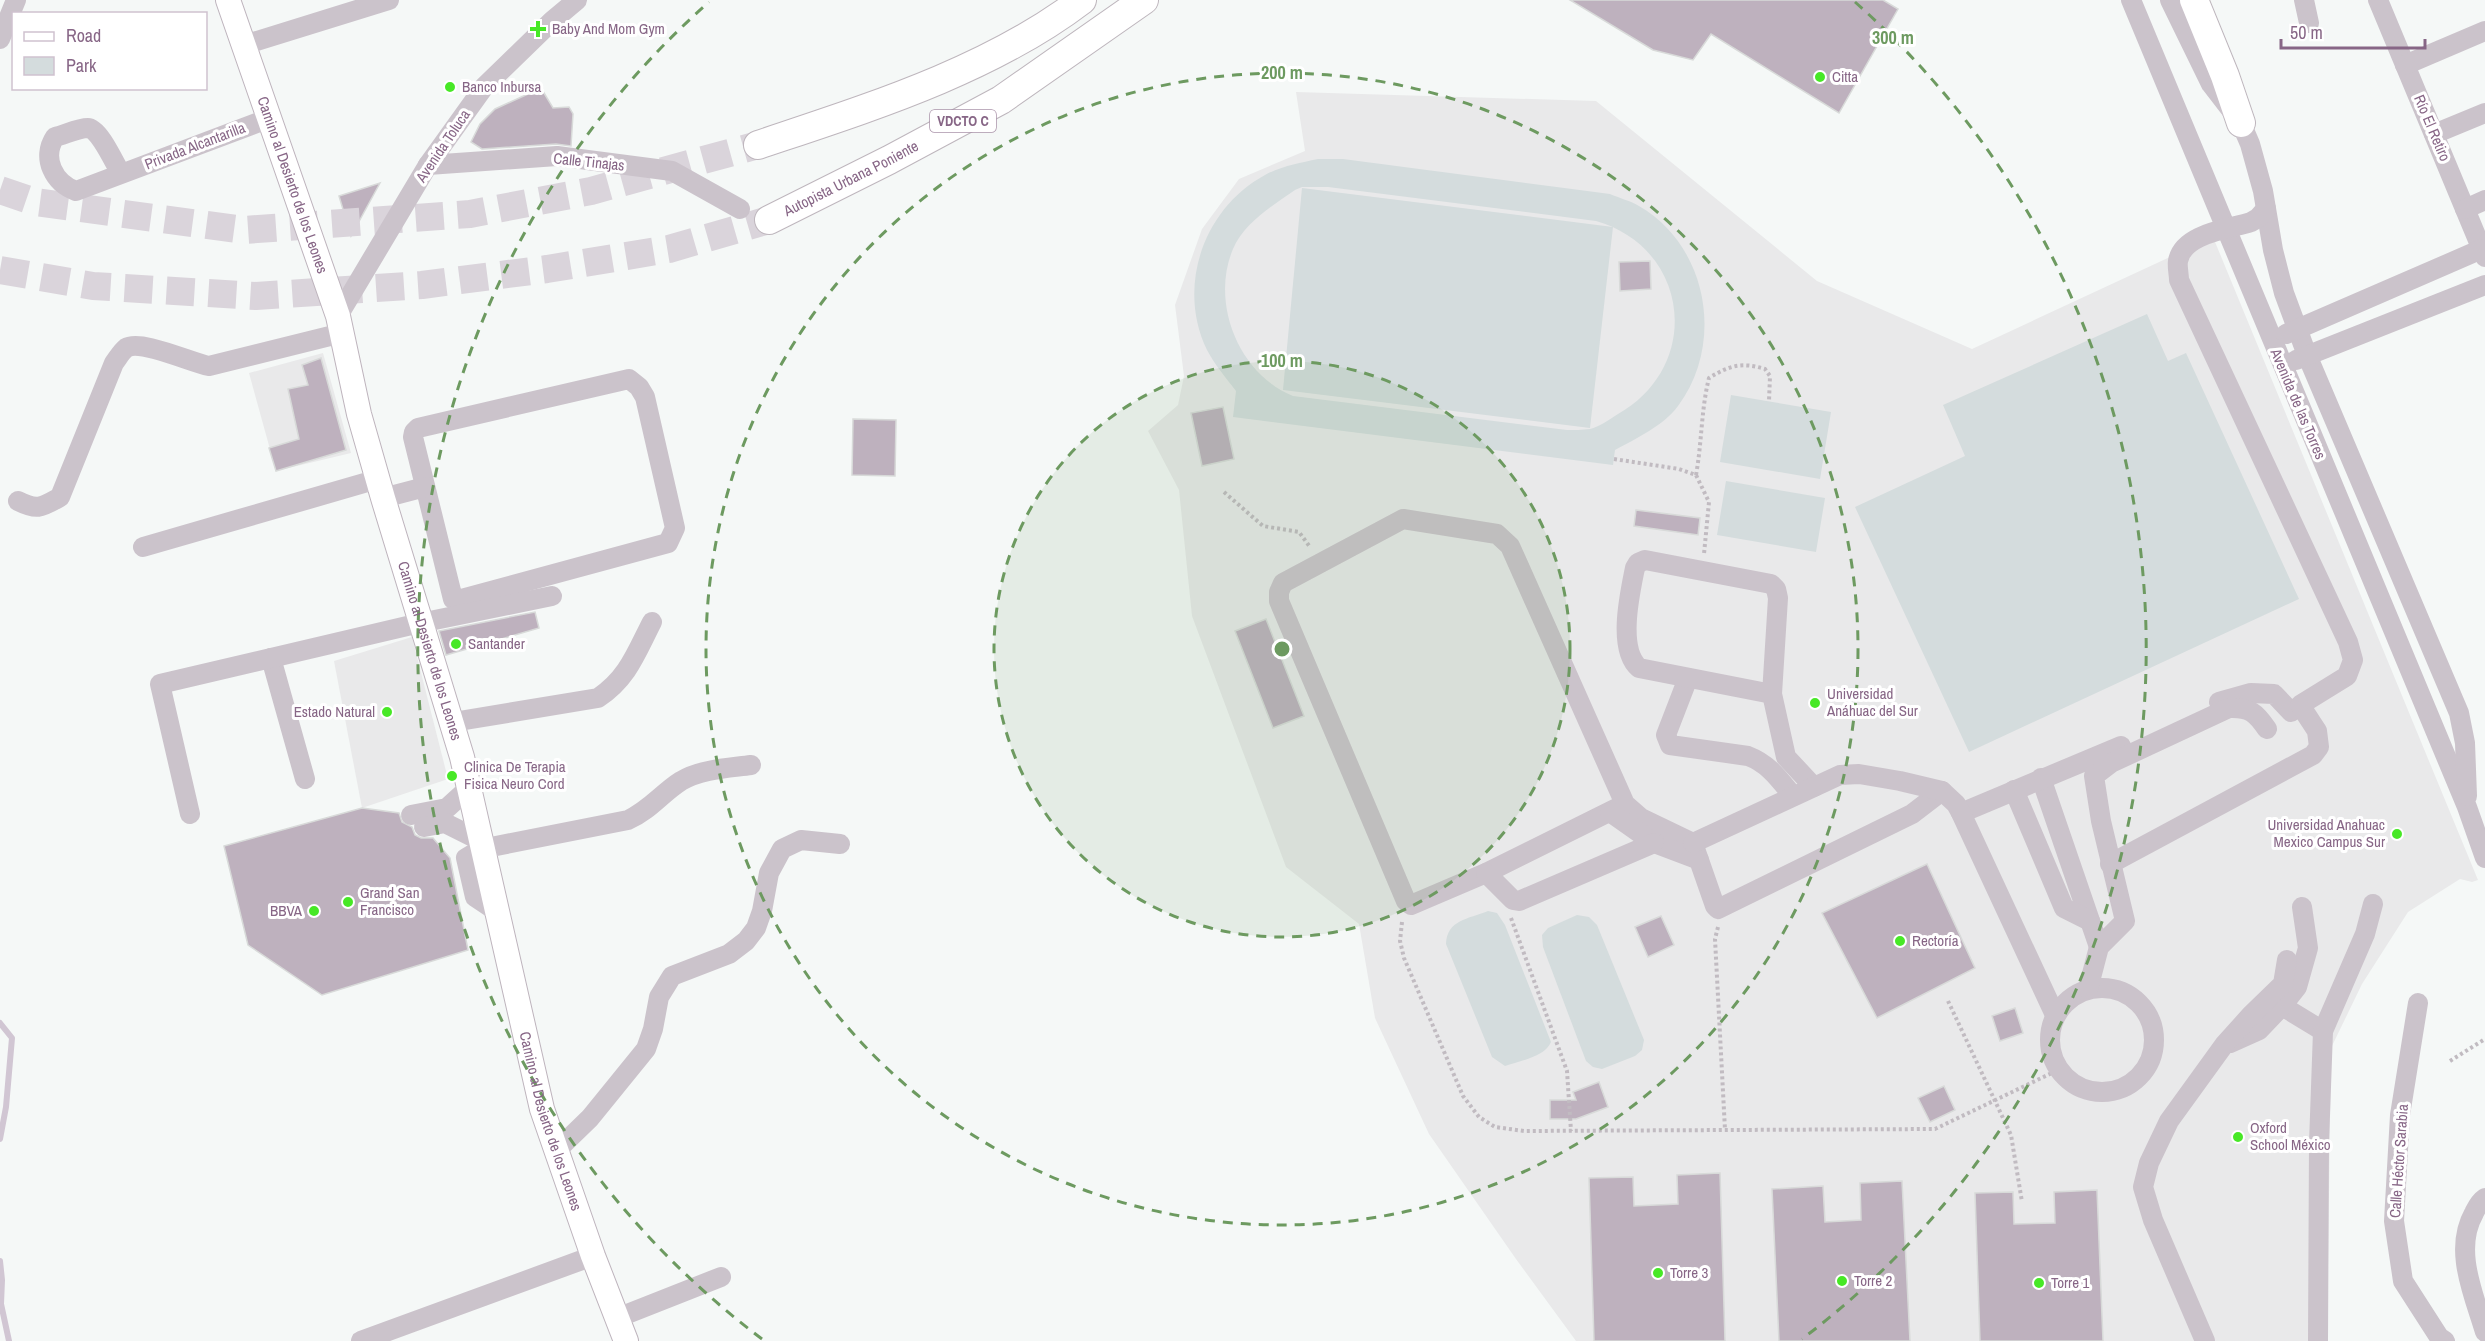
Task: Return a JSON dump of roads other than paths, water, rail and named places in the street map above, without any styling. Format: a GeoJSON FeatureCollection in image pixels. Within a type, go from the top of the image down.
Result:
{"type":"FeatureCollection","features":[{"type":"Feature","properties":{"kind":"highway"},"geometry":{"type":"LineString","coordinates":[[758,145],[862,110],[990,57],[1082,0]]}},
{"type":"Feature","properties":{"kind":"highway","name":"Autopista Urbana Poniente"},"geometry":{"type":"LineString","coordinates":[[769,220],[889,160],[1000,100],[1144,0]]}},
{"type":"Feature","properties":{"kind":"highway"},"geometry":{"type":"LineString","coordinates":[[2194,0],[2241,123]]}},
{"type":"Feature","properties":{"kind":"main road","name":"Camino al Desierto de los Leones"},"geometry":{"type":"LineString","coordinates":[[228,0],[340,324],[380,489],[420,623],[453,722],[542,1109],[593,1256],[626,1341]]}},
{"type":"Feature","properties":{"kind":"street"},"geometry":{"type":"LineString","coordinates":[[0,39],[16,0]]}},
{"type":"Feature","properties":{"kind":"street"},"geometry":{"type":"LineString","coordinates":[[244,45],[388,0]]}},
{"type":"Feature","properties":{"kind":"street","name":"Avenida Toluca"},"geometry":{"type":"LineString","coordinates":[[340,324],[428,165],[484,87],[577,0]]}},
{"type":"Feature","properties":{"kind":"street","name":"Avenida de las Torres"},"geometry":{"type":"LineString","coordinates":[[2131,0],[2467,807],[2485,858]]}},
{"type":"Feature","properties":{"kind":"street","name":"Avenida de las Torres"},"geometry":{"type":"LineString","coordinates":[[2170,0],[2211,84],[2241,123],[2258,168],[2273,250],[2297,329],[2459,713],[2465,744],[2467,807]]}},
{"type":"Feature","properties":{"kind":"street"},"geometry":{"type":"LineString","coordinates":[[2304,0],[2309,22]]}},
{"type":"Feature","properties":{"kind":"street","name":"Río El Retiro"},"geometry":{"type":"LineString","coordinates":[[2378,0],[2484,253]]}},
{"type":"Feature","properties":{"kind":"street"},"geometry":{"type":"LineString","coordinates":[[2405,65],[2485,31]]}},
{"type":"Feature","properties":{"kind":"street"},"geometry":{"type":"LineString","coordinates":[[2434,134],[2485,113]]}},
{"type":"Feature","properties":{"kind":"street","name":"Privada Alcantarilla"},"geometry":{"type":"LineString","coordinates":[[121,174],[270,118]]}},
{"type":"Feature","properties":{"kind":"street","name":"Calle Tinajas"},"geometry":{"type":"LineString","coordinates":[[428,165],[557,156],[672,171],[740,209]]}},
{"type":"Feature","properties":{"kind":"street"},"geometry":{"type":"LineString","coordinates":[[2465,209],[2485,201]]}},
{"type":"Feature","properties":{"kind":"street"},"geometry":{"type":"LineString","coordinates":[[2266,209],[2258,218],[2250,222],[2225,228],[2198,238],[2190,244],[2178,259],[2179,280],[2348,642],[2353,660],[2347,676],[2295,708]]}},
{"type":"Feature","properties":{"kind":"street"},"geometry":{"type":"LineString","coordinates":[[2271,340],[2484,253]]}},
{"type":"Feature","properties":{"kind":"street"},"geometry":{"type":"LineString","coordinates":[[2282,366],[2485,285]]}},
{"type":"Feature","properties":{"kind":"street"},"geometry":{"type":"LineString","coordinates":[[18,501],[32,508],[45,505],[60,497],[114,363],[128,347],[142,344],[191,362],[209,366],[340,324]]}},
{"type":"Feature","properties":{"kind":"street"},"geometry":{"type":"LineString","coordinates":[[629,379],[639,387],[645,397],[675,528],[668,543],[458,600],[453,599],[450,592],[425,487],[413,437],[418,428],[629,379]]}},
{"type":"Feature","properties":{"kind":"street"},"geometry":{"type":"LineString","coordinates":[[143,547],[380,489],[425,487]]}},
{"type":"Feature","properties":{"kind":"street"},"geometry":{"type":"LineString","coordinates":[[1699,859],[1654,843],[1618,808],[1510,546],[1497,534],[1403,519],[1283,583],[1279,592],[1279,602],[1394,867],[1406,901],[1411,905],[1486,873],[1618,808],[1641,818],[1699,859],[1715,906],[1722,909],[1912,814],[1942,792]]}},
{"type":"Feature","properties":{"kind":"street"},"geometry":{"type":"LineString","coordinates":[[1772,694],[1639,668],[1634,664],[1630,656],[1626,616],[1638,562],[1646,560],[1772,584],[1778,597],[1772,694],[1786,757],[1814,787]]}},
{"type":"Feature","properties":{"kind":"street"},"geometry":{"type":"LineString","coordinates":[[190,814],[160,684],[420,623],[552,596]]}},
{"type":"Feature","properties":{"kind":"street"},"geometry":{"type":"LineString","coordinates":[[453,722],[598,698],[614,687],[627,671],[652,622]]}},
{"type":"Feature","properties":{"kind":"street"},"geometry":{"type":"LineString","coordinates":[[271,658],[305,779]]}},
{"type":"Feature","properties":{"kind":"street"},"geometry":{"type":"LineString","coordinates":[[1689,678],[1666,735],[1670,745],[1748,756],[1771,769],[1793,796]]}},
{"type":"Feature","properties":{"kind":"street"},"geometry":{"type":"LineString","coordinates":[[1961,813],[2158,730],[2226,698],[2251,693],[2274,694],[2295,708],[2317,731],[2319,747],[2313,755],[2110,864]]}},
{"type":"Feature","properties":{"kind":"street"},"geometry":{"type":"LineString","coordinates":[[2098,947],[2125,921],[2110,864],[2094,777],[2111,762],[2229,708],[2249,709],[2256,713],[2267,729]]}},
{"type":"Feature","properties":{"kind":"street"},"geometry":{"type":"LineString","coordinates":[[471,797],[417,821],[445,823],[480,845],[628,820],[644,813],[682,780],[702,772],[751,765]]}},
{"type":"Feature","properties":{"kind":"street"},"geometry":{"type":"LineString","coordinates":[[1699,859],[1793,796],[1840,775],[1859,774],[1900,781],[1942,792],[1956,804],[1961,813],[2055,1015]]}},
{"type":"Feature","properties":{"kind":"street"},"geometry":{"type":"LineString","coordinates":[[2041,778],[2098,947],[2088,989]]}},
{"type":"Feature","properties":{"kind":"street"},"geometry":{"type":"LineString","coordinates":[[2014,790],[2064,908],[2090,921]]}},
{"type":"Feature","properties":{"kind":"street"},"geometry":{"type":"LineString","coordinates":[[445,823],[471,797]]}},
{"type":"Feature","properties":{"kind":"street"},"geometry":{"type":"LineString","coordinates":[[556,1151],[590,1118],[646,1049],[653,1029],[659,997],[672,976],[729,954],[746,941],[756,928],[762,911],[769,873],[782,849],[801,840],[840,844]]}},
{"type":"Feature","properties":{"kind":"street"},"geometry":{"type":"LineString","coordinates":[[1486,873],[1513,900],[1519,901],[1654,843]]}},
{"type":"Feature","properties":{"kind":"street"},"geometry":{"type":"LineString","coordinates":[[2318,1341],[2319,1143],[2324,1031],[2365,934],[2373,904]]}},
{"type":"Feature","properties":{"kind":"street"},"geometry":{"type":"LineString","coordinates":[[2205,1341],[2153,1220],[2143,1188],[2149,1163],[2169,1120],[2224,1046],[2255,1022],[2282,1006],[2296,987],[2308,948],[2302,907]]}},
{"type":"Feature","properties":{"kind":"street"},"geometry":{"type":"LineString","coordinates":[[2255,1022],[2283,984],[2287,960]]}},
{"type":"Feature","properties":{"kind":"street"},"geometry":{"type":"LineString","coordinates":[[2107,987],[2125,992],[2141,1004],[2152,1021],[2155,1040],[2152,1059],[2135,1083],[2108,1094],[2080,1089],[2058,1070],[2049,1043],[2055,1015],[2069,998],[2088,989],[2107,987]]}},
{"type":"Feature","properties":{"kind":"street","name":"Calle Héctor Sarabia"},"geometry":{"type":"LineString","coordinates":[[2418,1003],[2400,1115],[2394,1221],[2403,1281],[2427,1320],[2439,1337],[2445,1341]]}},
{"type":"Feature","properties":{"kind":"street"},"geometry":{"type":"LineString","coordinates":[[2282,1006],[2324,1031]]}},
{"type":"Feature","properties":{"kind":"street"},"geometry":{"type":"LineString","coordinates":[[2485,1198],[2468,1224],[2465,1249],[2467,1273],[2485,1332]]}},
{"type":"Feature","properties":{"kind":"street"},"geometry":{"type":"LineString","coordinates":[[361,1341],[593,1256]]}},
{"type":"Feature","properties":{"kind":"street"},"geometry":{"type":"LineString","coordinates":[[617,1318],[721,1277]]}},
{"type":"Feature","properties":{"kind":"waterway"},"geometry":{"type":"LineString","coordinates":[[0,1023],[12,1038],[6,1107],[0,1139]]}},
{"type":"Feature","properties":{"kind":"waterway"},"geometry":{"type":"LineString","coordinates":[[0,1261],[1,1304],[9,1341]]}},
{"type":"Feature","properties":{"kind":"tunnel"},"geometry":{"type":"LineString","coordinates":[[0,190],[35,202],[244,230],[470,214],[591,191],[758,145]]}},
{"type":"Feature","properties":{"kind":"tunnel"},"geometry":{"type":"LineString","coordinates":[[0,270],[93,286],[256,296],[422,285],[547,269],[669,249],[769,220]]}},
{"type":"Feature","properties":{"kind":"place","name":"Baby And Mom Gym"},"geometry":{"type":"Point","coordinates":[538,29]}},
{"type":"Feature","properties":{"kind":"place","name":"Citta"},"geometry":{"type":"Point","coordinates":[1820,77]}},
{"type":"Feature","properties":{"kind":"place","name":"Banco Inbursa"},"geometry":{"type":"Point","coordinates":[450,87]}},
{"type":"Feature","properties":{"kind":"place","name":"Santander"},"geometry":{"type":"Point","coordinates":[456,644]}},
{"type":"Feature","properties":{"kind":"place","name":"Universidad Anáhuac del Sur"},"geometry":{"type":"Point","coordinates":[1815,703]}},
{"type":"Feature","properties":{"kind":"place","name":"Estado Natural"},"geometry":{"type":"Point","coordinates":[387,712]}},
{"type":"Feature","properties":{"kind":"place","name":"Clinica De Terapia Fisica Neuro Cord"},"geometry":{"type":"Point","coordinates":[452,776]}},
{"type":"Feature","properties":{"kind":"place","name":"Universidad Anahuac Mexico Campus Sur"},"geometry":{"type":"Point","coordinates":[2397,834]}},
{"type":"Feature","properties":{"kind":"place","name":"Grand San Francisco"},"geometry":{"type":"Point","coordinates":[348,902]}},
{"type":"Feature","properties":{"kind":"place","name":"BBVA"},"geometry":{"type":"Point","coordinates":[314,911]}},
{"type":"Feature","properties":{"kind":"place","name":"Rectoría"},"geometry":{"type":"Point","coordinates":[1900,941]}},
{"type":"Feature","properties":{"kind":"place","name":"Oxford School México"},"geometry":{"type":"Point","coordinates":[2238,1137]}},
{"type":"Feature","properties":{"kind":"place","name":"Torre 3"},"geometry":{"type":"Point","coordinates":[1658,1273]}},
{"type":"Feature","properties":{"kind":"place","name":"Torre 2"},"geometry":{"type":"Point","coordinates":[1842,1281]}},
{"type":"Feature","properties":{"kind":"place","name":"Torre 1"},"geometry":{"type":"Point","coordinates":[2039,1283]}}]}
